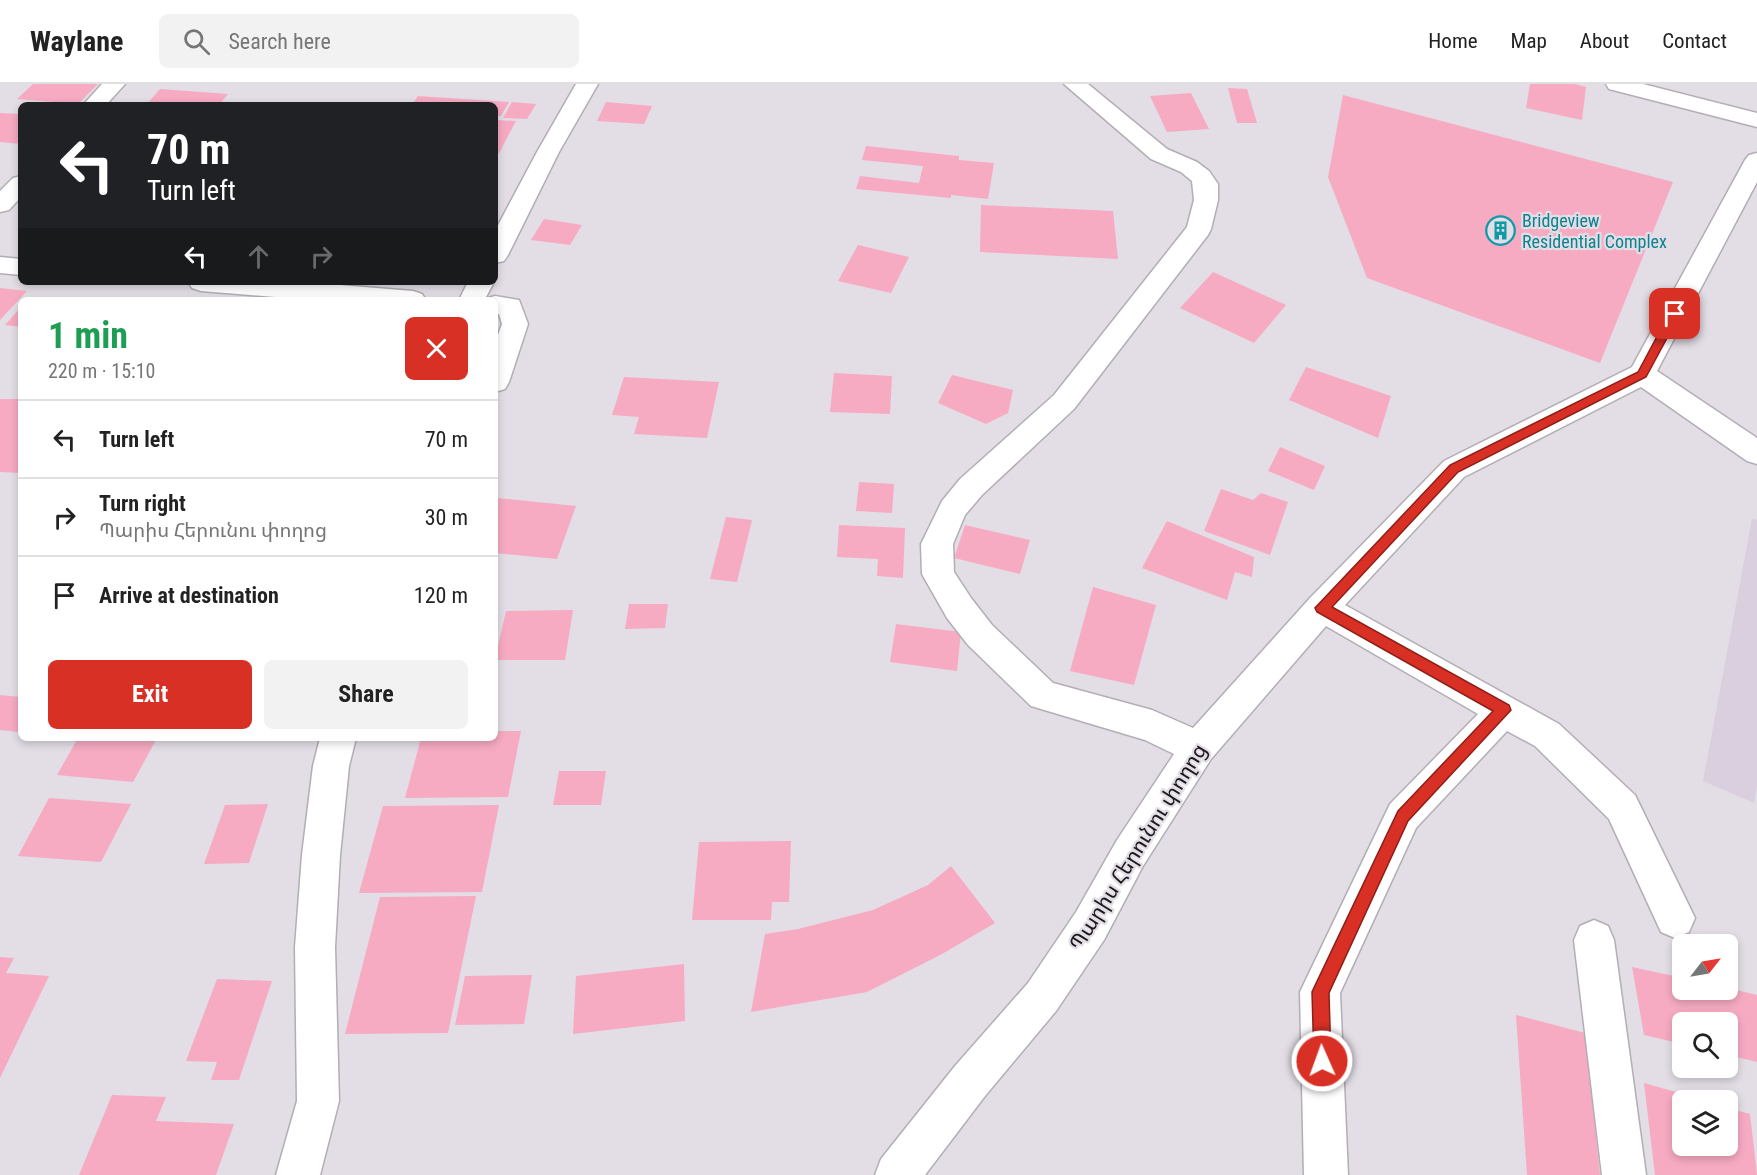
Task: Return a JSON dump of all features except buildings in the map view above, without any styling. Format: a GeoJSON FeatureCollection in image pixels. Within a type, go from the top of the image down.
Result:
{"type":"FeatureCollection","features":[{"type":"Feature","properties":{"kind":"street"},"geometry":{"type":"LineString","coordinates":[[97,102],[114,84]]}},
{"type":"Feature","properties":{"kind":"street"},"geometry":{"type":"LineString","coordinates":[[498,249],[548,152],[587,84]]}},
{"type":"Feature","properties":{"kind":"street"},"geometry":{"type":"LineString","coordinates":[[1074,84],[1159,154],[1189,167],[1201,176],[1206,184],[1206,200],[1199,229],[1064,402],[971,487],[953,509],[937,544],[938,574],[959,608],[981,635],[1043,694],[1152,726],[1198,748]]}},
{"type":"Feature","properties":{"kind":"street"},"geometry":{"type":"LineString","coordinates":[[1617,84],[1757,120]]}},
{"type":"Feature","properties":{"kind":"street"},"geometry":{"type":"LineString","coordinates":[[1757,160],[1642,374],[1757,453]]}},
{"type":"Feature","properties":{"kind":"street"},"geometry":{"type":"LineString","coordinates":[[0,206],[18,186]]}},
{"type":"Feature","properties":{"kind":"street"},"geometry":{"type":"LineString","coordinates":[[0,265],[18,267]]}},
{"type":"Feature","properties":{"kind":"street"},"geometry":{"type":"LineString","coordinates":[[236,285],[378,297]]}},
{"type":"Feature","properties":{"kind":"street"},"geometry":{"type":"LineString","coordinates":[[498,305],[510,306],[515,324],[498,373]]}},
{"type":"Feature","properties":{"kind":"street","name":"Պարիս Հերունու փողոց"},"geometry":{"type":"LineString","coordinates":[[897,1175],[969,1081],[1042,997],[1090,926],[1130,853],[1198,748],[1322,608],[1454,469],[1642,374]]}},
{"type":"Feature","properties":{"kind":"street"},"geometry":{"type":"LineString","coordinates":[[1322,608],[1547,735],[1622,807],[1675,918]]}},
{"type":"Feature","properties":{"kind":"street"},"geometry":{"type":"LineString","coordinates":[[1326,1175],[1320,992],[1403,816],[1504,710]]}},
{"type":"Feature","properties":{"kind":"street"},"geometry":{"type":"LineString","coordinates":[[297,1175],[318,1101],[316,936],[321,855],[331,766],[337,741]]}},
{"type":"Feature","properties":{"kind":"street"},"geometry":{"type":"LineString","coordinates":[[1594,940],[1624,1175]]}},
{"type":"Feature","properties":{"kind":"shaded area"},"geometry":{"type":"Polygon","coordinates":[[[1752,519],[1757,520],[1757,785],[1754,803],[1703,781],[1752,519]]]}},
{"type":"Feature","properties":{"kind":"place","name":"Bridgeview Residential Complex"},"geometry":{"type":"Point","coordinates":[1501,230]}},
{"type":"Feature","properties":{"kind":"route"},"geometry":{"type":"LineString","coordinates":[[1322,1061],[1320,992],[1403,816],[1504,710],[1322,608],[1454,469],[1642,374],[1675,314]]}}]}
